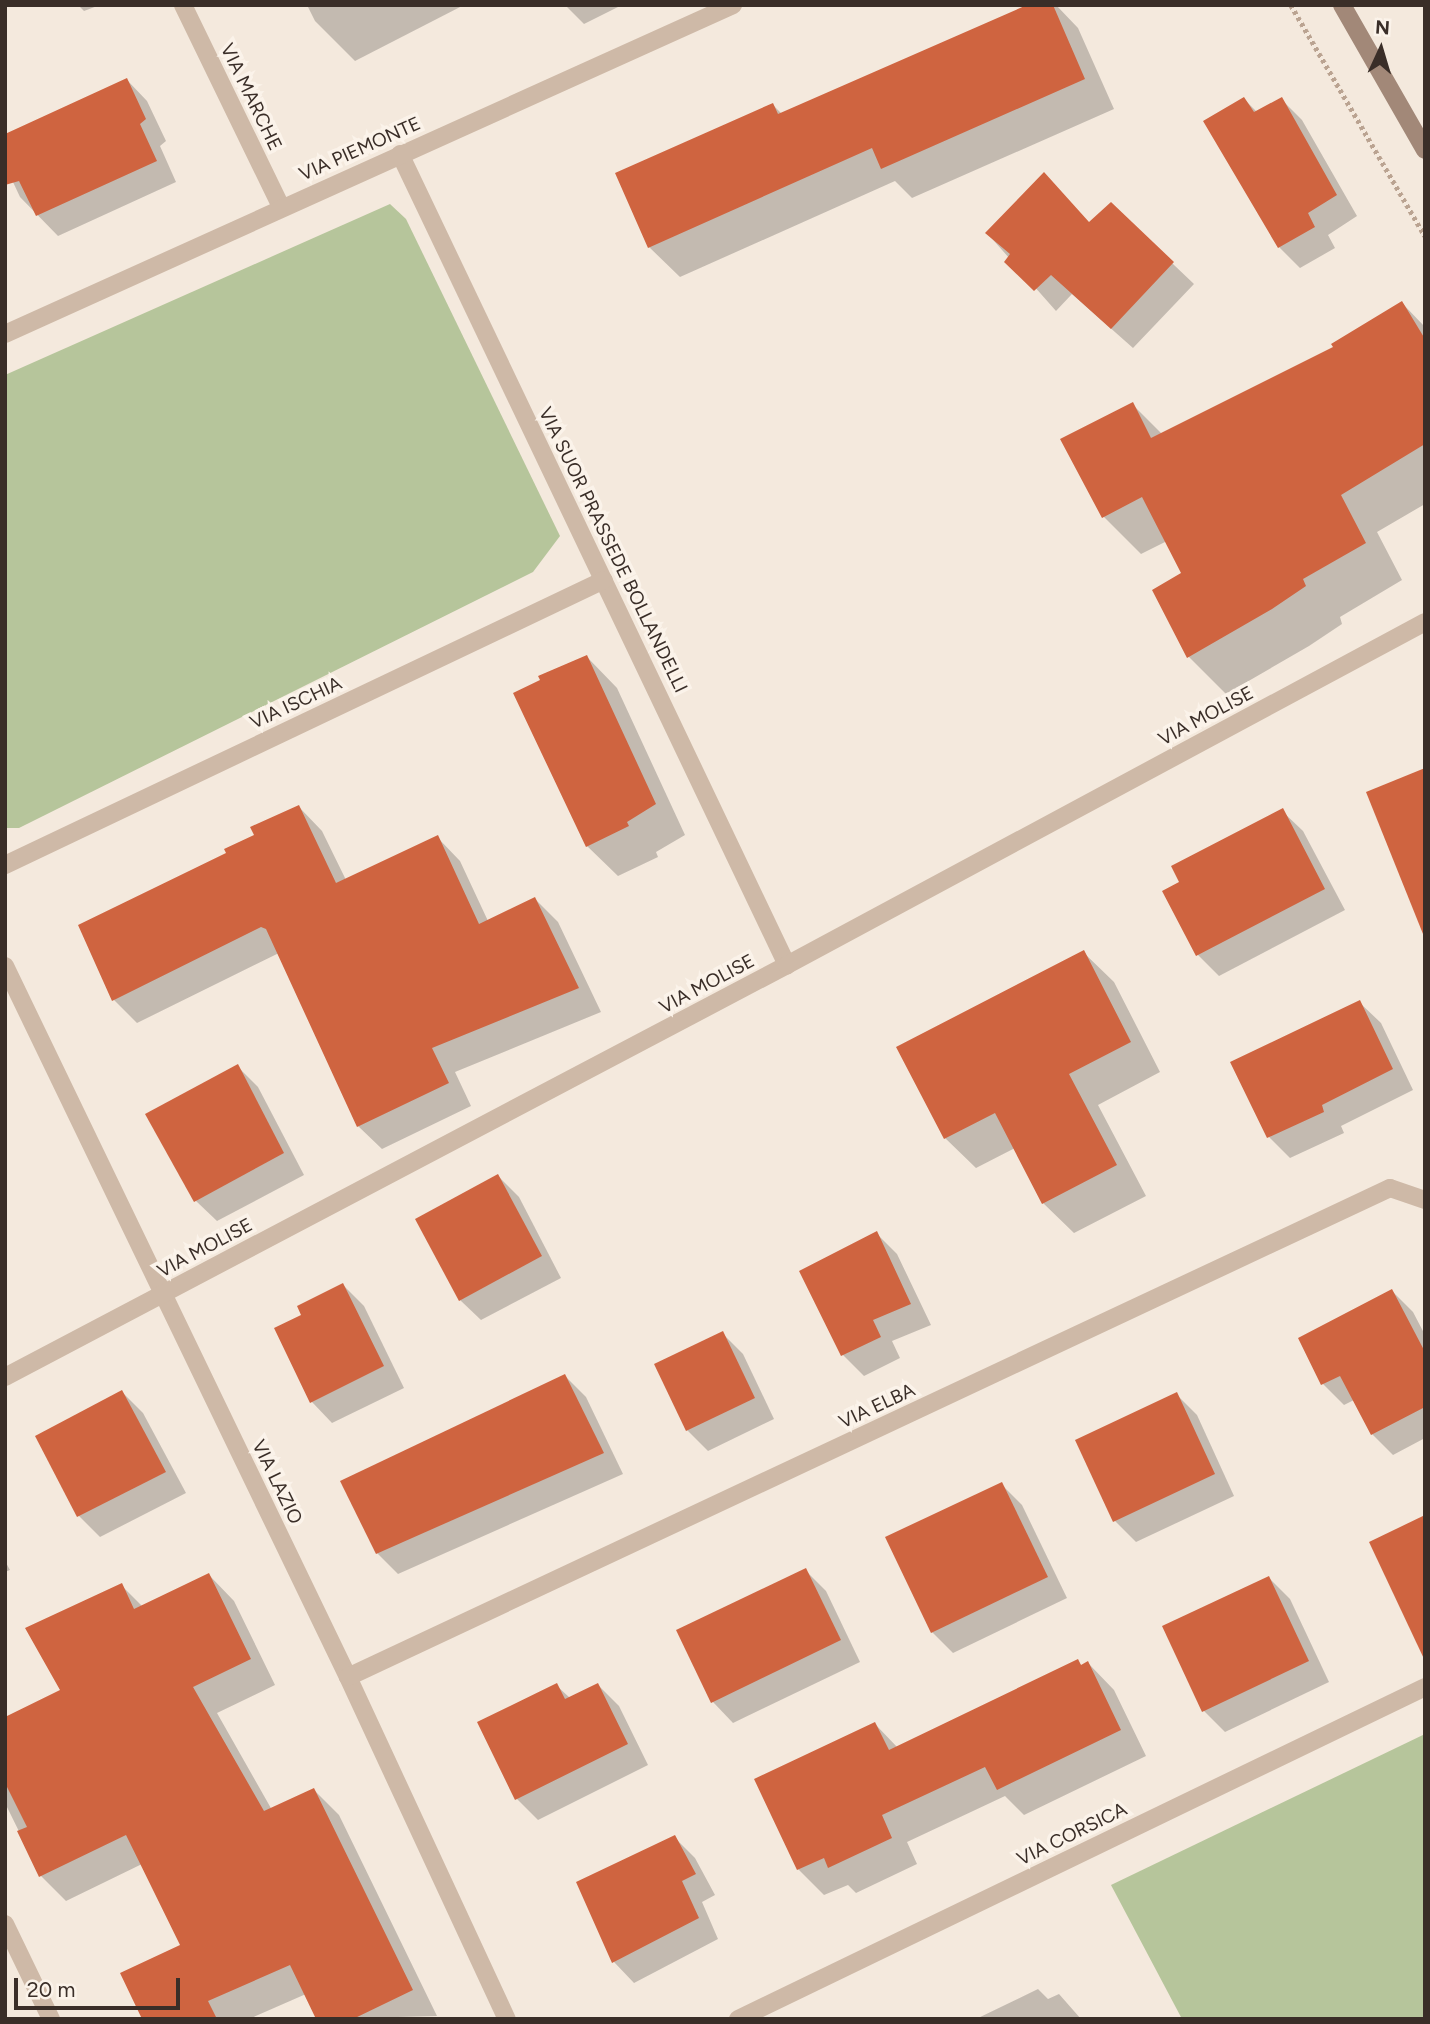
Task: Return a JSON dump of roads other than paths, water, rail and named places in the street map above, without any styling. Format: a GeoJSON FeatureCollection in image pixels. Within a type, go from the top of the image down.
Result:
{"type":"FeatureCollection","features":[{"type":"Feature","properties":{"kind":"street","name":"VIA MARCHE"},"geometry":{"type":"LineString","coordinates":[[183,5],[282,207]]}},
{"type":"Feature","properties":{"kind":"street","name":"VIA PIEMONTE"},"geometry":{"type":"LineString","coordinates":[[5,334],[733,5]]}},
{"type":"Feature","properties":{"kind":"street"},"geometry":{"type":"LineString","coordinates":[[1342,5],[1425,150]]}},
{"type":"Feature","properties":{"kind":"street","name":"VIA SUOR PRASSEDE BOLLANDELLI"},"geometry":{"type":"LineString","coordinates":[[400,154],[787,965]]}},
{"type":"Feature","properties":{"kind":"street","name":"VIA ISCHIA"},"geometry":{"type":"LineString","coordinates":[[5,865],[604,580]]}},
{"type":"Feature","properties":{"kind":"street","name":"VIA MOLISE"},"geometry":{"type":"LineString","coordinates":[[5,1377],[787,965],[1425,622]]}},
{"type":"Feature","properties":{"kind":"street","name":"VIA LAZIO"},"geometry":{"type":"LineString","coordinates":[[5,966],[348,1677],[507,2019]]}},
{"type":"Feature","properties":{"kind":"street","name":"VIA ELBA"},"geometry":{"type":"LineString","coordinates":[[348,1677],[1390,1188],[1425,1200]]}},
{"type":"Feature","properties":{"kind":"street","name":"VIA CORSICA"},"geometry":{"type":"LineString","coordinates":[[738,2019],[1425,1687]]}},
{"type":"Feature","properties":{"kind":"street"},"geometry":{"type":"LineString","coordinates":[[5,1924],[51,2019]]}}]}
